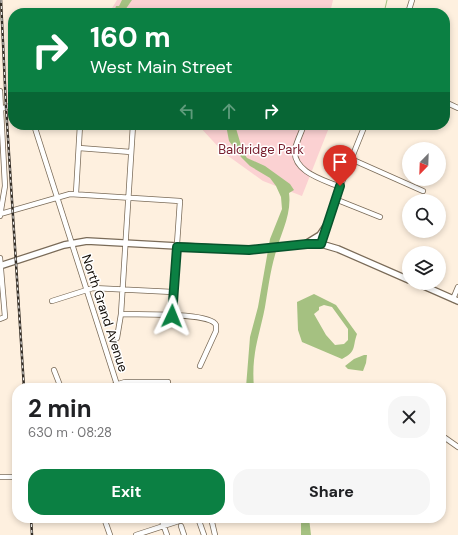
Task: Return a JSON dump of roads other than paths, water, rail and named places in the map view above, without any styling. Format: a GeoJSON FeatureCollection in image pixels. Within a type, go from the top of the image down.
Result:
{"type":"FeatureCollection","features":[{"type":"Feature","properties":{"kind":"main road"},"geometry":{"type":"LineString","coordinates":[[307,244],[320,235],[328,223]]}},
{"type":"Feature","properties":{"kind":"main road"},"geometry":{"type":"LineString","coordinates":[[0,266],[72,244],[87,242],[249,250],[321,244],[338,249],[402,277]]}},
{"type":"Feature","properties":{"kind":"main road"},"geometry":{"type":"LineString","coordinates":[[433,290],[456,300]]}},
{"type":"Feature","properties":{"kind":"street"},"geometry":{"type":"LineString","coordinates":[[0,91],[2,162],[5,186],[0,215],[57,196],[76,193],[128,198],[180,200],[172,316]]}},
{"type":"Feature","properties":{"kind":"street","name":"North Grand Avenue"},"geometry":{"type":"LineString","coordinates":[[36,130],[117,383]]}},
{"type":"Feature","properties":{"kind":"street"},"geometry":{"type":"LineString","coordinates":[[76,193],[80,130]]}},
{"type":"Feature","properties":{"kind":"street"},"geometry":{"type":"LineString","coordinates":[[117,338],[121,314],[133,130]]}},
{"type":"Feature","properties":{"kind":"street"},"geometry":{"type":"LineString","coordinates":[[302,130],[295,148],[300,167],[306,172],[340,187]]}},
{"type":"Feature","properties":{"kind":"street"},"geometry":{"type":"LineString","coordinates":[[321,244],[335,199],[363,130]]}},
{"type":"Feature","properties":{"kind":"street"},"geometry":{"type":"LineString","coordinates":[[79,148],[131,152]]}},
{"type":"Feature","properties":{"kind":"street"},"geometry":{"type":"LineString","coordinates":[[351,160],[423,191]]}},
{"type":"Feature","properties":{"kind":"street"},"geometry":{"type":"LineString","coordinates":[[335,199],[380,217]]}},
{"type":"Feature","properties":{"kind":"street"},"geometry":{"type":"LineString","coordinates":[[0,258],[2,318]]}},
{"type":"Feature","properties":{"kind":"street"},"geometry":{"type":"LineString","coordinates":[[456,300],[458,287]]}},
{"type":"Feature","properties":{"kind":"street"},"geometry":{"type":"LineString","coordinates":[[52,301],[93,288],[173,292]]}},
{"type":"Feature","properties":{"kind":"street"},"geometry":{"type":"LineString","coordinates":[[121,314],[198,316],[211,319],[216,323],[216,331],[200,366]]}},
{"type":"Feature","properties":{"kind":"street"},"geometry":{"type":"LineString","coordinates":[[54,370],[59,383]]}},
{"type":"Feature","properties":{"kind":"street"},"geometry":{"type":"LineString","coordinates":[[123,383],[168,382]]}},
{"type":"Feature","properties":{"kind":"street"},"geometry":{"type":"LineString","coordinates":[[446,439],[458,447]]}},
{"type":"Feature","properties":{"kind":"street"},"geometry":{"type":"LineString","coordinates":[[0,477],[12,477]]}},
{"type":"Feature","properties":{"kind":"street"},"geometry":{"type":"LineString","coordinates":[[106,523],[110,535]]}},
{"type":"Feature","properties":{"kind":"street"},"geometry":{"type":"LineString","coordinates":[[163,523],[167,535]]}},
{"type":"Feature","properties":{"kind":"street"},"geometry":{"type":"LineString","coordinates":[[136,535],[173,523]]}},
{"type":"Feature","properties":{"kind":"street"},"geometry":{"type":"LineString","coordinates":[[200,523],[204,535]]}},
{"type":"Feature","properties":{"kind":"street"},"geometry":{"type":"LineString","coordinates":[[211,523],[215,535]]}},
{"type":"Feature","properties":{"kind":"street"},"geometry":{"type":"LineString","coordinates":[[181,526],[184,535]]}},
{"type":"Feature","properties":{"kind":"waterway"},"geometry":{"type":"LineString","coordinates":[[385,8],[387,0]]}},
{"type":"Feature","properties":{"kind":"railway"},"geometry":{"type":"LineString","coordinates":[[1,0],[6,107],[24,383]]}},
{"type":"Feature","properties":{"kind":"railway"},"geometry":{"type":"LineString","coordinates":[[31,523],[32,535]]}},
{"type":"Feature","properties":{"kind":"park label","name":"Baldridge Park"},"geometry":{"type":"Point","coordinates":[261,149]}}]}
